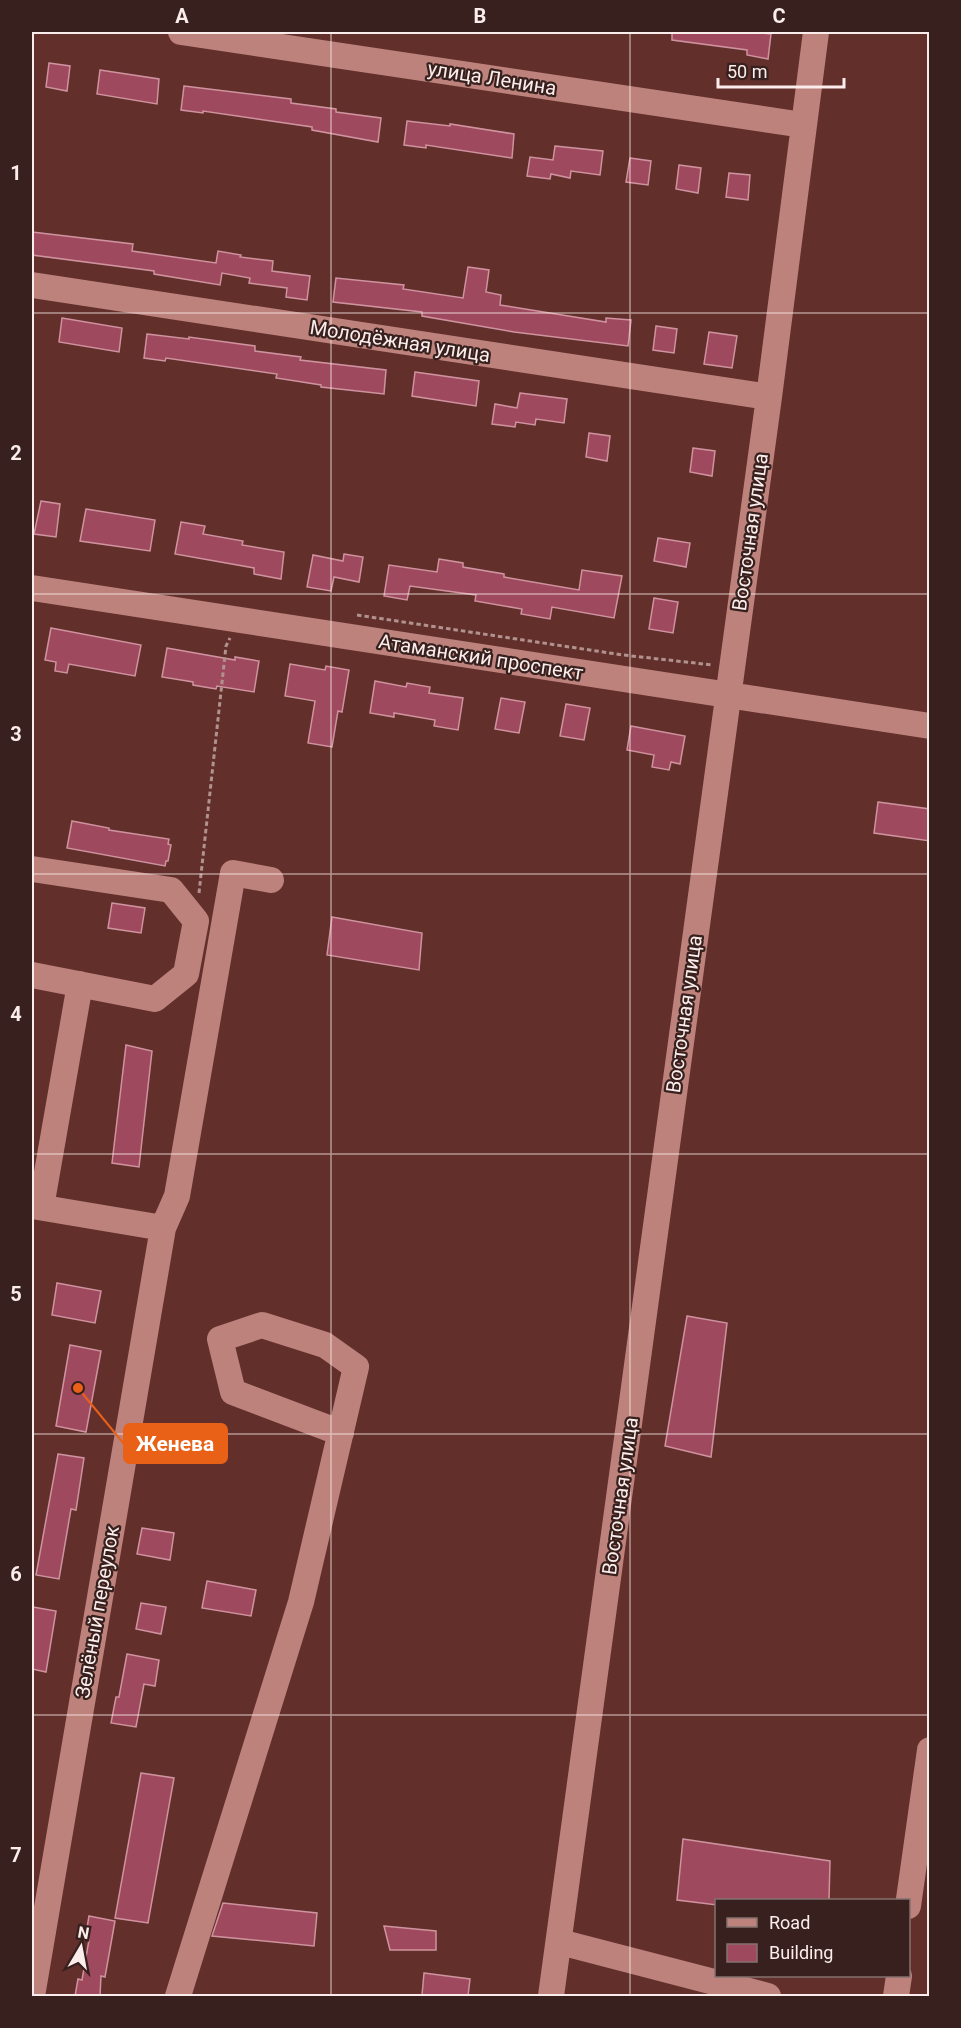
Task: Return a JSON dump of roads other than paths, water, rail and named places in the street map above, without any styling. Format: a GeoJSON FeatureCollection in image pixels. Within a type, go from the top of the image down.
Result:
{"type":"FeatureCollection","features":[{"type":"Feature","properties":{"kind":"street","name":"улица Ленина"},"geometry":{"type":"LineString","coordinates":[[181,32],[803,125]]}},
{"type":"Feature","properties":{"kind":"street","name":"Восточная улица"},"geometry":{"type":"LineString","coordinates":[[551,1996],[769,397],[816,32]]}},
{"type":"Feature","properties":{"kind":"street","name":"Молодёжная улица"},"geometry":{"type":"LineString","coordinates":[[32,285],[769,397]]}},
{"type":"Feature","properties":{"kind":"street","name":"Атаманский проспект"},"geometry":{"type":"LineString","coordinates":[[32,588],[930,726]]}},
{"type":"Feature","properties":{"kind":"street"},"geometry":{"type":"LineString","coordinates":[[32,869],[171,890],[196,921],[186,974],[155,999],[32,975]]}},
{"type":"Feature","properties":{"kind":"street","name":"Зелёный переулок"},"geometry":{"type":"LineString","coordinates":[[32,1996],[38,1913],[163,1228],[177,1196],[233,873],[271,880]]}},
{"type":"Feature","properties":{"kind":"street"},"geometry":{"type":"LineString","coordinates":[[80,984],[36,1207],[163,1228]]}},
{"type":"Feature","properties":{"kind":"street"},"geometry":{"type":"LineString","coordinates":[[178,1996],[302,1602],[341,1433],[356,1367],[325,1345],[262,1325],[220,1339],[233,1392],[341,1433]]}},
{"type":"Feature","properties":{"kind":"street"},"geometry":{"type":"LineString","coordinates":[[910,1899],[930,1750]]}},
{"type":"Feature","properties":{"kind":"street"},"geometry":{"type":"LineString","coordinates":[[560,1941],[768,1996]]}},
{"type":"Feature","properties":{"kind":"street"},"geometry":{"type":"LineString","coordinates":[[896,1996],[899,1977]]}},
{"type":"Feature","properties":{"kind":"place","name":"Женева"},"geometry":{"type":"Point","coordinates":[78,1388]}}]}
